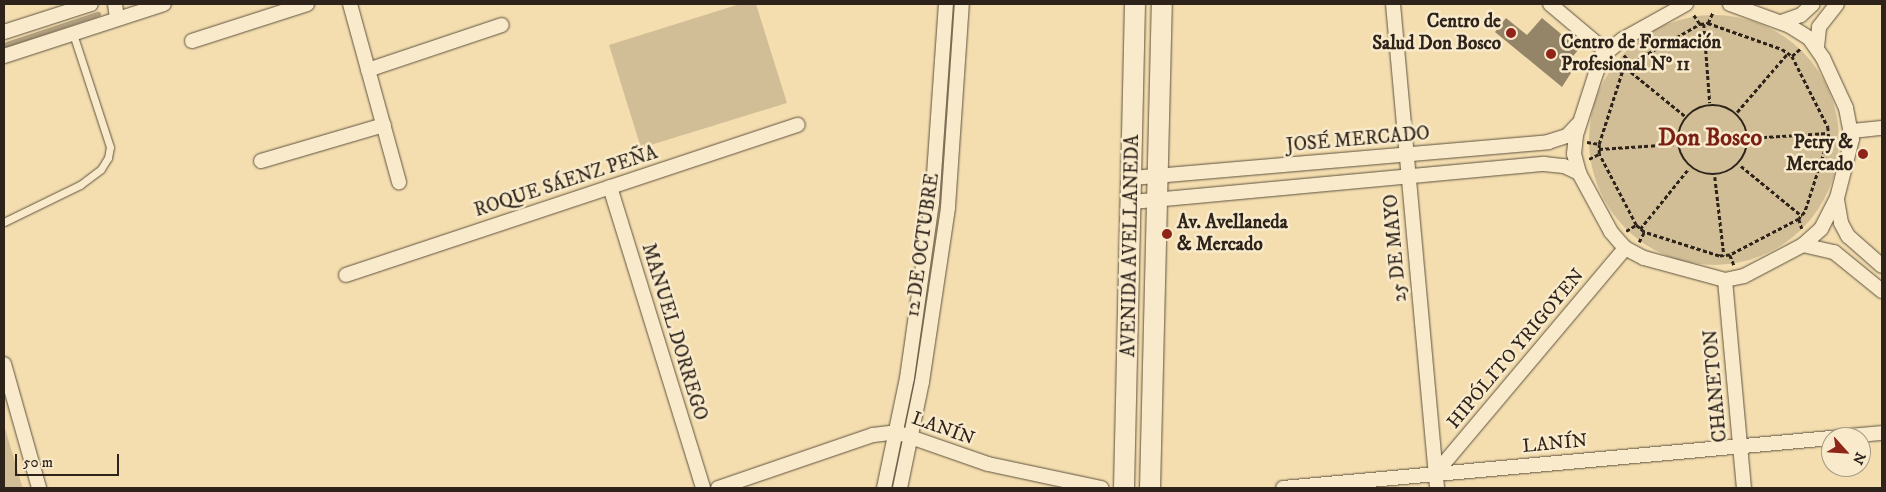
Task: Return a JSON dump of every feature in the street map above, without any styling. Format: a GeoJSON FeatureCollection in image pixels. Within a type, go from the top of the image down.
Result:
{"type":"FeatureCollection","features":[{"type":"Feature","properties":{"kind":"street"},"geometry":{"type":"LineString","coordinates":[[4,32],[91,4]]}},
{"type":"Feature","properties":{"kind":"street"},"geometry":{"type":"LineString","coordinates":[[115,4],[117,19]]}},
{"type":"Feature","properties":{"kind":"street"},"geometry":{"type":"LineString","coordinates":[[4,56],[117,19],[143,7],[164,4]]}},
{"type":"Feature","properties":{"kind":"street"},"geometry":{"type":"LineString","coordinates":[[192,41],[307,4]]}},
{"type":"Feature","properties":{"kind":"street"},"geometry":{"type":"LineString","coordinates":[[350,4],[399,182]]}},
{"type":"Feature","properties":{"kind":"street","name":"12 DE OCTUBRE"},"geometry":{"type":"LineString","coordinates":[[884,488],[896,432],[934,184],[946,4]]}},
{"type":"Feature","properties":{"kind":"street","name":"12 DE OCTUBRE"},"geometry":{"type":"LineString","coordinates":[[900,488],[912,436],[949,198],[962,4]]}},
{"type":"Feature","properties":{"kind":"street","name":"AVENIDA AVELLANEDA"},"geometry":{"type":"LineString","coordinates":[[1124,488],[1135,4]]}},
{"type":"Feature","properties":{"kind":"street","name":"AVENIDA AVELLANEDA"},"geometry":{"type":"LineString","coordinates":[[1150,488],[1162,4]]}},
{"type":"Feature","properties":{"kind":"street","name":"25 DE MAYO"},"geometry":{"type":"LineString","coordinates":[[1393,4],[1436,481]]}},
{"type":"Feature","properties":{"kind":"street"},"geometry":{"type":"LineString","coordinates":[[1550,4],[1607,52]]}},
{"type":"Feature","properties":{"kind":"street"},"geometry":{"type":"LineString","coordinates":[[1689,9],[1623,39],[1607,52],[1580,122],[1574,144],[1579,173],[1611,232],[1654,261],[1725,280],[1744,276],[1802,245],[1821,230],[1837,198],[1851,148],[1852,131],[1846,108],[1816,47],[1800,31],[1781,22],[1730,4]]}},
{"type":"Feature","properties":{"kind":"street"},"geometry":{"type":"LineString","coordinates":[[1781,22],[1800,15],[1813,4]]}},
{"type":"Feature","properties":{"kind":"street"},"geometry":{"type":"LineString","coordinates":[[1816,47],[1819,27],[1837,4]]}},
{"type":"Feature","properties":{"kind":"street"},"geometry":{"type":"LineString","coordinates":[[368,70],[502,24]]}},
{"type":"Feature","properties":{"kind":"street","name":"JOSÉ MERCADO"},"geometry":{"type":"LineString","coordinates":[[1132,178],[1555,142],[1567,136],[1580,122]]}},
{"type":"Feature","properties":{"kind":"street"},"geometry":{"type":"LineString","coordinates":[[260,161],[384,125]]}},
{"type":"Feature","properties":{"kind":"street","name":"ROQUE SÁENZ PEÑA"},"geometry":{"type":"LineString","coordinates":[[346,275],[798,125]]}},
{"type":"Feature","properties":{"kind":"street"},"geometry":{"type":"LineString","coordinates":[[1852,131],[1882,128]]}},
{"type":"Feature","properties":{"kind":"street"},"geometry":{"type":"LineString","coordinates":[[1132,202],[1544,164],[1564,166],[1579,173]]}},
{"type":"Feature","properties":{"kind":"street","name":"MANUEL DORREGO"},"geometry":{"type":"LineString","coordinates":[[610,187],[703,488]]}},
{"type":"Feature","properties":{"kind":"street"},"geometry":{"type":"LineString","coordinates":[[1837,198],[1841,223],[1848,236],[1882,266]]}},
{"type":"Feature","properties":{"kind":"street"},"geometry":{"type":"LineString","coordinates":[[1802,245],[1834,252],[1882,291]]}},
{"type":"Feature","properties":{"kind":"street","name":"HIPÓLITO YRIGOYEN"},"geometry":{"type":"LineString","coordinates":[[1436,481],[1632,246]]}},
{"type":"Feature","properties":{"kind":"street","name":"CHANETON"},"geometry":{"type":"LineString","coordinates":[[1725,280],[1744,488]]}},
{"type":"Feature","properties":{"kind":"street"},"geometry":{"type":"LineString","coordinates":[[4,364],[39,488]]}},
{"type":"Feature","properties":{"kind":"street","name":"LANÍN"},"geometry":{"type":"LineString","coordinates":[[718,488],[873,435],[896,432],[988,464],[1101,488]]}},
{"type":"Feature","properties":{"kind":"street","name":"LANÍN"},"geometry":{"type":"LineString","coordinates":[[1283,488],[1436,481],[1740,446],[1821,439]]}},
{"type":"Feature","properties":{"kind":"lane"},"geometry":{"type":"LineString","coordinates":[[4,222],[80,185],[101,169],[108,158],[110,147],[73,34]]}},
{"type":"Feature","properties":{"kind":"path"},"geometry":{"type":"LineString","coordinates":[[1689,9],[1700,24]]}},
{"type":"Feature","properties":{"kind":"path"},"geometry":{"type":"LineString","coordinates":[[1708,23],[1713,12]]}},
{"type":"Feature","properties":{"kind":"path"},"geometry":{"type":"LineString","coordinates":[[1708,23],[1782,49],[1792,56],[1828,127],[1829,138],[1805,212],[1801,217],[1730,255],[1724,256],[1644,232],[1640,229],[1636,225],[1599,154],[1599,144],[1622,72],[1631,63],[1700,24],[1704,24],[1708,23]]}},
{"type":"Feature","properties":{"kind":"path"},"geometry":{"type":"LineString","coordinates":[[1704,24],[1710,103]]}},
{"type":"Feature","properties":{"kind":"path"},"geometry":{"type":"LineString","coordinates":[[1782,49],[1785,44]]}},
{"type":"Feature","properties":{"kind":"path"},"geometry":{"type":"LineString","coordinates":[[1792,56],[1801,48]]}},
{"type":"Feature","properties":{"kind":"path"},"geometry":{"type":"LineString","coordinates":[[1622,53],[1631,63]]}},
{"type":"Feature","properties":{"kind":"path"},"geometry":{"type":"LineString","coordinates":[[1737,112],[1788,53]]}},
{"type":"Feature","properties":{"kind":"path"},"geometry":{"type":"LineString","coordinates":[[1611,67],[1622,72]]}},
{"type":"Feature","properties":{"kind":"path"},"geometry":{"type":"LineString","coordinates":[[1626,68],[1685,116]]}},
{"type":"Feature","properties":{"kind":"path"},"geometry":{"type":"LineString","coordinates":[[1710,103],[1737,112],[1750,138],[1741,166],[1715,177],[1689,168],[1676,144],[1685,116],[1710,103]]}},
{"type":"Feature","properties":{"kind":"path"},"geometry":{"type":"LineString","coordinates":[[1828,127],[1833,124]]}},
{"type":"Feature","properties":{"kind":"path"},"geometry":{"type":"LineString","coordinates":[[1750,138],[1828,132]]}},
{"type":"Feature","properties":{"kind":"path"},"geometry":{"type":"LineString","coordinates":[[1829,138],[1835,140]]}},
{"type":"Feature","properties":{"kind":"path"},"geometry":{"type":"LineString","coordinates":[[1586,142],[1599,144]]}},
{"type":"Feature","properties":{"kind":"path"},"geometry":{"type":"LineString","coordinates":[[1599,149],[1676,144]]}},
{"type":"Feature","properties":{"kind":"path"},"geometry":{"type":"LineString","coordinates":[[1588,160],[1599,154]]}},
{"type":"Feature","properties":{"kind":"path"},"geometry":{"type":"LineString","coordinates":[[1741,166],[1801,217],[1802,230]]}},
{"type":"Feature","properties":{"kind":"path"},"geometry":{"type":"LineString","coordinates":[[1640,229],[1689,168]]}},
{"type":"Feature","properties":{"kind":"path"},"geometry":{"type":"LineString","coordinates":[[1715,177],[1724,256]]}},
{"type":"Feature","properties":{"kind":"path"},"geometry":{"type":"LineString","coordinates":[[1805,212],[1812,213]]}},
{"type":"Feature","properties":{"kind":"path"},"geometry":{"type":"LineString","coordinates":[[1626,232],[1636,225]]}},
{"type":"Feature","properties":{"kind":"path"},"geometry":{"type":"LineString","coordinates":[[1632,246],[1644,232]]}},
{"type":"Feature","properties":{"kind":"path"},"geometry":{"type":"LineString","coordinates":[[1730,255],[1734,266]]}},
{"type":"Feature","properties":{"kind":"shaded area"},"geometry":{"type":"Polygon","coordinates":[[[740,4],[756,4],[787,103],[641,148],[609,45],[740,4]]]}},
{"type":"Feature","properties":{"kind":"shaded area"},"geometry":{"type":"Polygon","coordinates":[[[1714,15],[1738,18],[1762,25],[1783,36],[1802,52],[1818,71],[1829,92],[1836,116],[1839,140],[1836,164],[1829,188],[1818,209],[1802,228],[1783,244],[1762,255],[1738,262],[1714,265],[1690,262],[1666,255],[1645,244],[1626,228],[1610,209],[1599,188],[1592,164],[1589,140],[1592,116],[1599,92],[1610,71],[1626,52],[1645,36],[1666,25],[1690,18],[1714,15]]]}},
{"type":"Feature","properties":{"kind":"shaded area"},"geometry":{"type":"Polygon","coordinates":[[[4,425],[22,486],[23,488],[4,488],[4,425]]]}},
{"type":"Feature","properties":{"kind":"building","name":"Centro de Formación Profesional N° 11"},"geometry":{"type":"Polygon","coordinates":[[[1506,18],[1527,35],[1542,18],[1579,49],[1564,67],[1571,73],[1562,87],[1495,32],[1506,18]]]}},
{"type":"Feature","properties":{"kind":"waterway"},"geometry":{"type":"LineString","coordinates":[[4,45],[98,14]]}},
{"type":"Feature","properties":{"kind":"place","name":"Centro de Salud Don Bosco"},"geometry":{"type":"Point","coordinates":[1511,33]}},
{"type":"Feature","properties":{"kind":"place","name":"Centro de Formación Profesional N° 11"},"geometry":{"type":"Point","coordinates":[1551,54]}},
{"type":"Feature","properties":{"kind":"place","name":"Petry & Mercado"},"geometry":{"type":"Point","coordinates":[1863,154]}},
{"type":"Feature","properties":{"kind":"place","name":"Av. Avellaneda & Mercado"},"geometry":{"type":"Point","coordinates":[1167,234]}},
{"type":"Feature","properties":{"kind":"district","name":"Don Bosco"},"geometry":{"type":"Point","coordinates":[1710,139]}}]}
